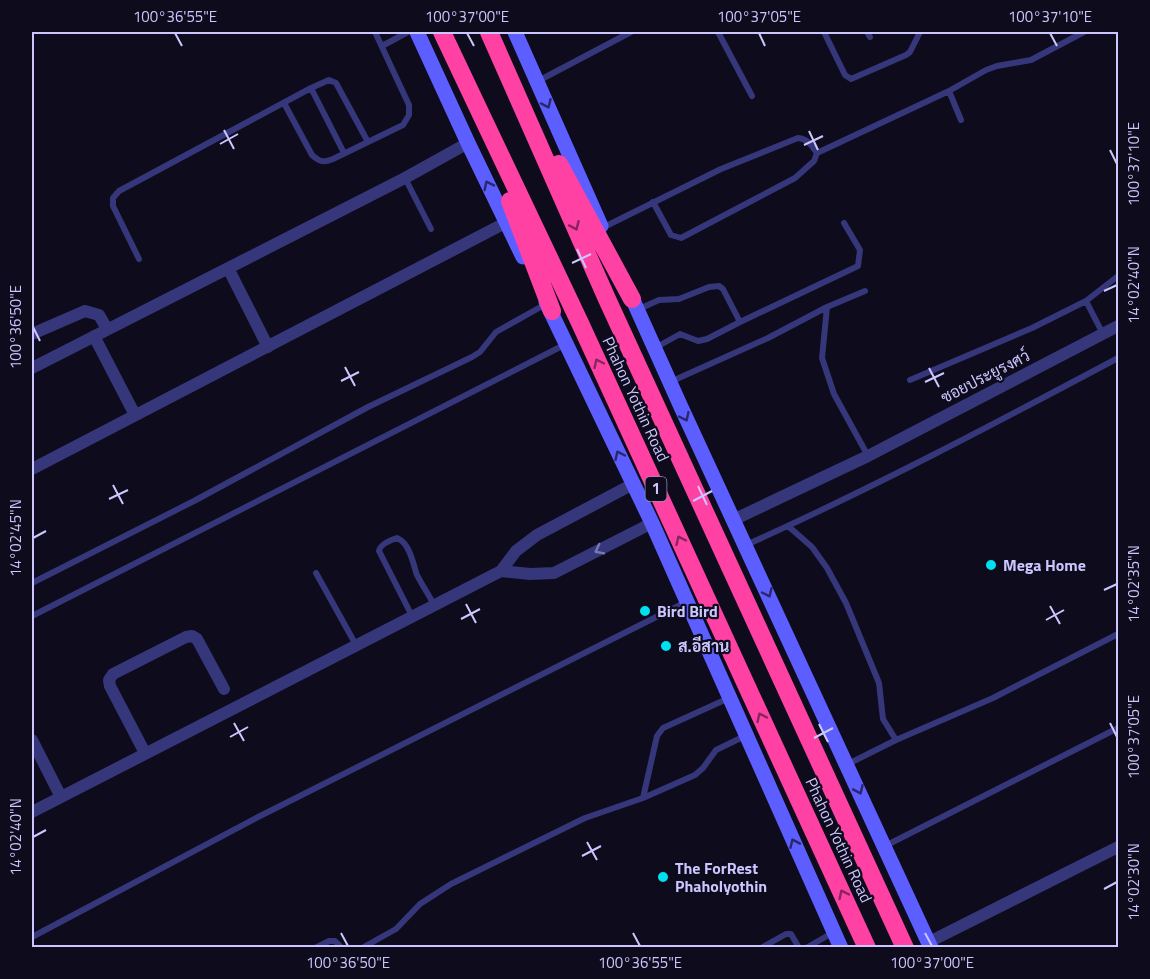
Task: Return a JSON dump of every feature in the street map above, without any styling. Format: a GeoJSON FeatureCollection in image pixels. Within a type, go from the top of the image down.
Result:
{"type":"FeatureCollection","features":[{"type":"Feature","properties":{"kind":"highway","name":"Phahon Yothin Road"},"geometry":{"type":"LineString","coordinates":[[442,32],[595,355],[867,948]]}},
{"type":"Feature","properties":{"kind":"highway","name":"Phahon Yothin Road"},"geometry":{"type":"LineString","coordinates":[[489,32],[607,299],[905,948]]}},
{"type":"Feature","properties":{"kind":"highway"},"geometry":{"type":"LineString","coordinates":[[501,57],[635,304]]}},
{"type":"Feature","properties":{"kind":"highway"},"geometry":{"type":"LineString","coordinates":[[463,78],[549,307]]}},
{"type":"Feature","properties":{"kind":"main road","name":"1"},"geometry":{"type":"LineString","coordinates":[[417,32],[468,143],[633,484],[842,948]]}},
{"type":"Feature","properties":{"kind":"main road"},"geometry":{"type":"LineString","coordinates":[[515,32],[670,382],[930,945]]}},
{"type":"Feature","properties":{"kind":"street"},"geometry":{"type":"LineString","coordinates":[[32,368],[405,178],[468,143]]}},
{"type":"Feature","properties":{"kind":"street"},"geometry":{"type":"LineString","coordinates":[[32,469],[507,222]]}},
{"type":"Feature","properties":{"kind":"street"},"geometry":{"type":"LineString","coordinates":[[228,268],[268,347]]}},
{"type":"Feature","properties":{"kind":"street"},"geometry":{"type":"LineString","coordinates":[[32,334],[85,311],[99,315],[107,329]]}},
{"type":"Feature","properties":{"kind":"street","name":"ซอยประยูรงศว์"},"geometry":{"type":"LineString","coordinates":[[733,520],[868,456],[1119,326]]}},
{"type":"Feature","properties":{"kind":"street"},"geometry":{"type":"LineString","coordinates":[[94,336],[135,415]]}},
{"type":"Feature","properties":{"kind":"street"},"geometry":{"type":"LineString","coordinates":[[32,812],[501,571],[516,551],[537,535],[633,484]]}},
{"type":"Feature","properties":{"kind":"street"},"geometry":{"type":"LineString","coordinates":[[501,571],[530,574],[554,573],[651,523]]}},
{"type":"Feature","properties":{"kind":"street"},"geometry":{"type":"LineString","coordinates":[[145,753],[110,686],[109,680],[113,674],[192,636],[197,639],[224,689]]}},
{"type":"Feature","properties":{"kind":"street"},"geometry":{"type":"LineString","coordinates":[[32,740],[60,796]]}},
{"type":"Feature","properties":{"kind":"street"},"geometry":{"type":"LineString","coordinates":[[930,945],[1119,847]]}},
{"type":"Feature","properties":{"kind":"lane"},"geometry":{"type":"LineString","coordinates":[[284,103],[312,155],[319,161],[326,162],[403,125],[409,115],[409,105],[375,32]]}},
{"type":"Feature","properties":{"kind":"lane"},"geometry":{"type":"LineString","coordinates":[[382,46],[408,32]]}},
{"type":"Feature","properties":{"kind":"lane"},"geometry":{"type":"LineString","coordinates":[[537,81],[632,32]]}},
{"type":"Feature","properties":{"kind":"lane"},"geometry":{"type":"LineString","coordinates":[[718,32],[752,96]]}},
{"type":"Feature","properties":{"kind":"lane"},"geometry":{"type":"LineString","coordinates":[[824,32],[845,75],[851,79],[906,55],[910,52],[920,32]]}},
{"type":"Feature","properties":{"kind":"lane"},"geometry":{"type":"LineString","coordinates":[[653,202],[671,235],[681,238],[795,178],[814,161],[817,153],[997,66],[1021,63],[1039,57],[1084,32]]}},
{"type":"Feature","properties":{"kind":"lane"},"geometry":{"type":"LineString","coordinates":[[139,259],[112,206],[113,198],[119,191],[311,88],[329,80],[336,83],[368,142]]}},
{"type":"Feature","properties":{"kind":"lane"},"geometry":{"type":"LineString","coordinates":[[311,88],[344,153]]}},
{"type":"Feature","properties":{"kind":"lane"},"geometry":{"type":"LineString","coordinates":[[949,91],[961,120]]}},
{"type":"Feature","properties":{"kind":"lane"},"geometry":{"type":"LineString","coordinates":[[602,228],[721,169],[798,138],[804,139],[817,153]]}},
{"type":"Feature","properties":{"kind":"lane"},"geometry":{"type":"LineString","coordinates":[[405,178],[431,229]]}},
{"type":"Feature","properties":{"kind":"lane"},"geometry":{"type":"LineString","coordinates":[[655,348],[681,334],[698,341],[707,339],[858,266],[860,250],[844,223]]}},
{"type":"Feature","properties":{"kind":"lane"},"geometry":{"type":"LineString","coordinates":[[910,380],[1032,328],[1086,301],[1119,276]]}},
{"type":"Feature","properties":{"kind":"lane"},"geometry":{"type":"LineString","coordinates":[[635,304],[679,298],[714,285],[723,289],[740,322]]}},
{"type":"Feature","properties":{"kind":"lane"},"geometry":{"type":"LineString","coordinates":[[670,382],[865,291]]}},
{"type":"Feature","properties":{"kind":"lane"},"geometry":{"type":"LineString","coordinates":[[1086,301],[1103,334]]}},
{"type":"Feature","properties":{"kind":"lane"},"geometry":{"type":"LineString","coordinates":[[32,583],[194,501],[369,407],[472,357],[480,352],[496,332],[549,307]]}},
{"type":"Feature","properties":{"kind":"lane"},"geometry":{"type":"LineString","coordinates":[[827,308],[822,358],[834,394],[868,456]]}},
{"type":"Feature","properties":{"kind":"lane"},"geometry":{"type":"LineString","coordinates":[[32,616],[566,344]]}},
{"type":"Feature","properties":{"kind":"lane"},"geometry":{"type":"LineString","coordinates":[[746,545],[1017,412],[1119,358]]}},
{"type":"Feature","properties":{"kind":"lane"},"geometry":{"type":"LineString","coordinates":[[788,526],[812,547],[846,603],[879,683],[884,719],[896,740]]}},
{"type":"Feature","properties":{"kind":"lane"},"geometry":{"type":"LineString","coordinates":[[412,616],[379,551],[381,546],[397,538],[402,541],[434,605]]}},
{"type":"Feature","properties":{"kind":"lane"},"geometry":{"type":"LineString","coordinates":[[316,573],[356,645]]}},
{"type":"Feature","properties":{"kind":"lane"},"geometry":{"type":"LineString","coordinates":[[32,937],[260,816],[686,602]]}},
{"type":"Feature","properties":{"kind":"lane"},"geometry":{"type":"LineString","coordinates":[[847,765],[896,740],[993,698],[1119,634]]}},
{"type":"Feature","properties":{"kind":"lane"},"geometry":{"type":"LineString","coordinates":[[643,798],[657,736],[663,728],[729,698]]}},
{"type":"Feature","properties":{"kind":"lane"},"geometry":{"type":"LineString","coordinates":[[884,846],[1119,728]]}},
{"type":"Feature","properties":{"kind":"lane"},"geometry":{"type":"LineString","coordinates":[[362,948],[396,929],[420,904],[451,884],[585,818],[643,798],[695,776],[716,750],[747,734]]}},
{"type":"Feature","properties":{"kind":"lane"},"geometry":{"type":"LineString","coordinates":[[806,948],[834,932]]}},
{"type":"Feature","properties":{"kind":"lane"},"geometry":{"type":"LineString","coordinates":[[761,948],[786,934],[790,934],[799,948]]}},
{"type":"Feature","properties":{"kind":"lane"},"geometry":{"type":"LineString","coordinates":[[315,948],[329,941],[335,941],[342,948]]}},
{"type":"Feature","properties":{"kind":"place","name":"Mega Home"},"geometry":{"type":"Point","coordinates":[991,565]}},
{"type":"Feature","properties":{"kind":"place","name":"Bird Bird"},"geometry":{"type":"Point","coordinates":[645,611]}},
{"type":"Feature","properties":{"kind":"place","name":"ส.อีสาน"},"geometry":{"type":"Point","coordinates":[666,646]}},
{"type":"Feature","properties":{"kind":"place","name":"The ForRest Phaholyothin"},"geometry":{"type":"Point","coordinates":[663,877]}}]}
